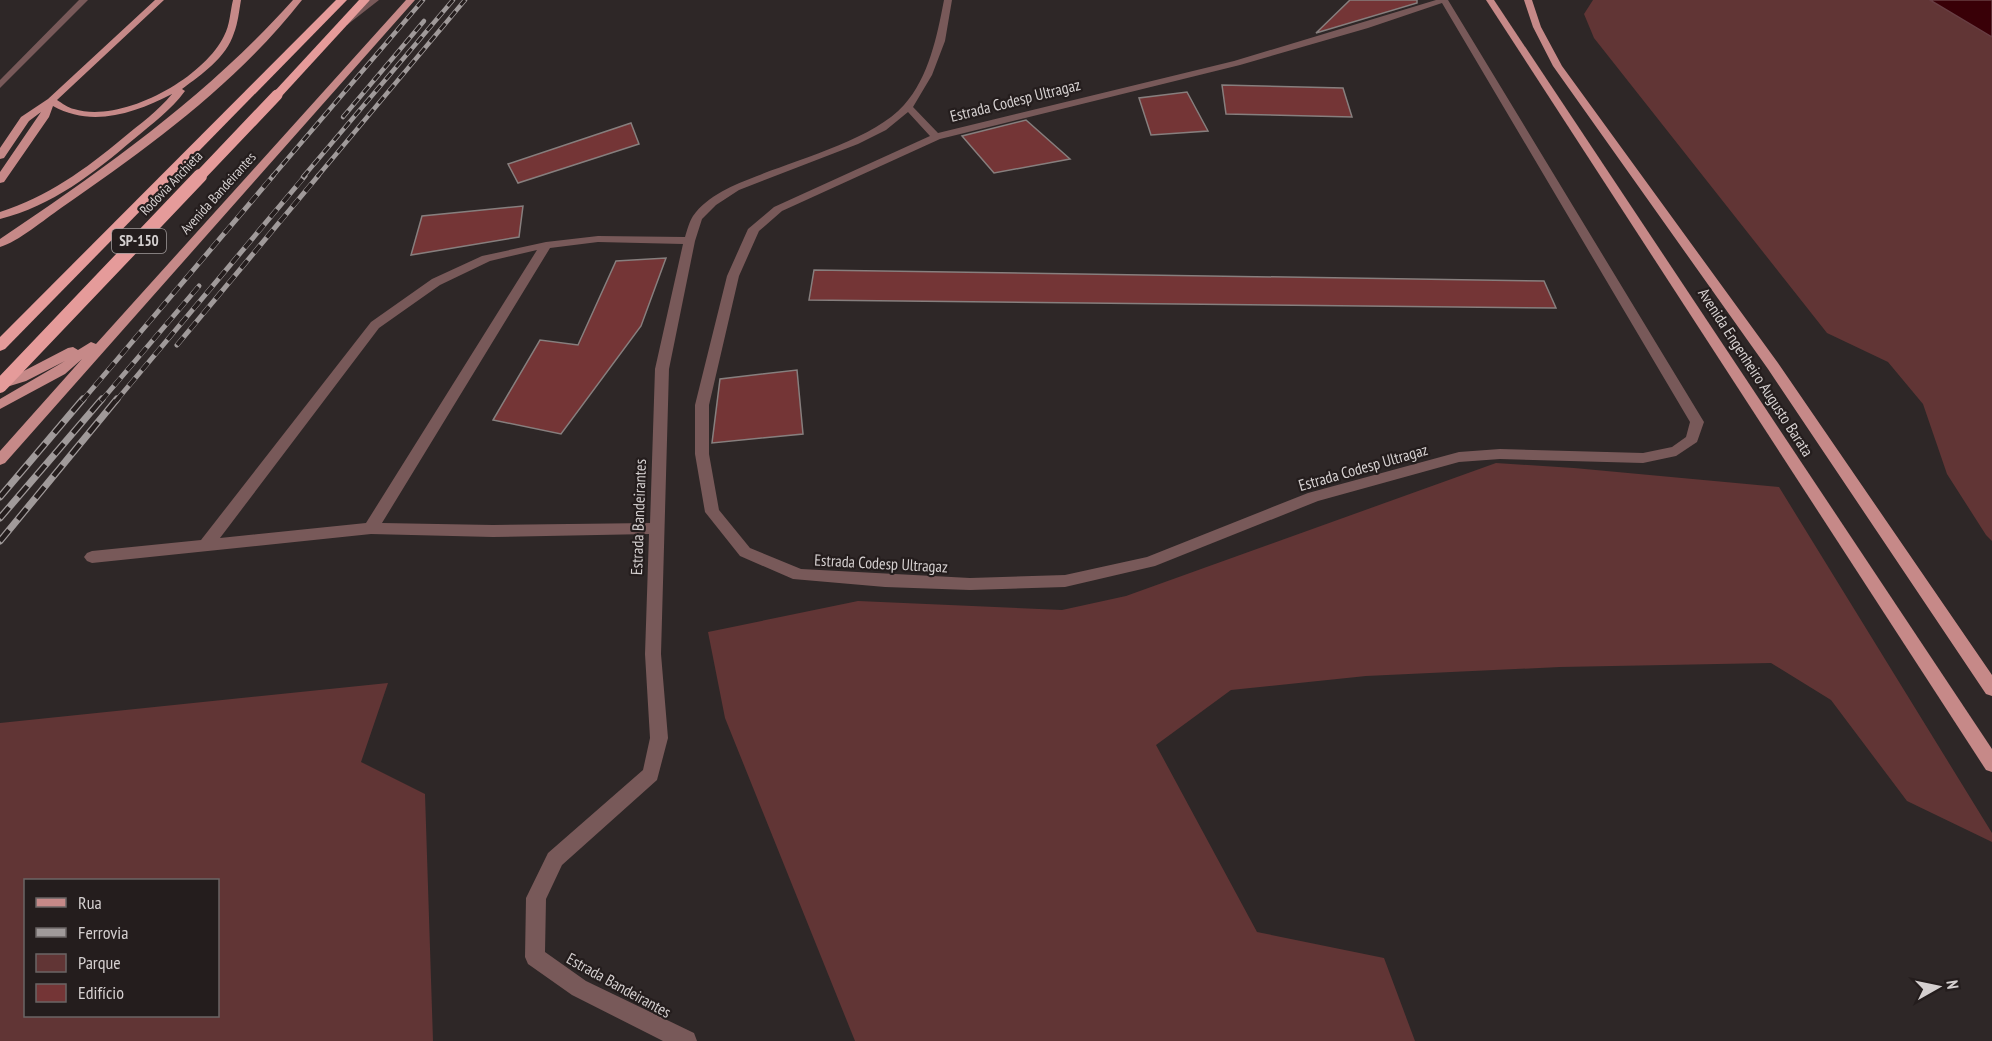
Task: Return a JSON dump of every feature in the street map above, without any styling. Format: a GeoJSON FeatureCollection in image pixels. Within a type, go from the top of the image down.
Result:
{"type":"FeatureCollection","features":[{"type":"Feature","properties":{"kind":"highway","name":"Rodovia Anchieta"},"geometry":{"type":"LineString","coordinates":[[0,346],[342,0]]}},
{"type":"Feature","properties":{"kind":"highway","name":"Rodovia Anchieta"},"geometry":{"type":"LineString","coordinates":[[0,386],[278,95],[364,0]]}},
{"type":"Feature","properties":{"kind":"main road"},"geometry":{"type":"LineString","coordinates":[[0,156],[25,120],[51,101],[160,0]]}},
{"type":"Feature","properties":{"kind":"main road"},"geometry":{"type":"LineString","coordinates":[[0,216],[57,194],[148,123],[176,98],[229,37],[237,0]]}},
{"type":"Feature","properties":{"kind":"main road"},"geometry":{"type":"LineString","coordinates":[[0,244],[139,149],[245,56],[298,0]]}},
{"type":"Feature","properties":{"kind":"main road","name":"Avenida Bandeirantes"},"geometry":{"type":"LineString","coordinates":[[0,460],[411,0]]}},
{"type":"Feature","properties":{"kind":"main road","name":"Avenida Engenheiro Augusto Barata"},"geometry":{"type":"LineString","coordinates":[[1490,0],[1992,764]]}},
{"type":"Feature","properties":{"kind":"main road","name":"Avenida Engenheiro Augusto Barata"},"geometry":{"type":"LineString","coordinates":[[1528,0],[1537,27],[1558,66],[1773,366],[1992,689]]}},
{"type":"Feature","properties":{"kind":"main road"},"geometry":{"type":"LineString","coordinates":[[51,101],[64,111],[72,113],[108,113],[137,107],[189,81]]}},
{"type":"Feature","properties":{"kind":"main road"},"geometry":{"type":"LineString","coordinates":[[0,180],[44,117],[51,101]]}},
{"type":"Feature","properties":{"kind":"main road"},"geometry":{"type":"LineString","coordinates":[[0,386],[56,360],[124,320]]}},
{"type":"Feature","properties":{"kind":"main road"},"geometry":{"type":"LineString","coordinates":[[0,405],[60,371],[124,320]]}},
{"type":"Feature","properties":{"kind":"street"},"geometry":{"type":"LineString","coordinates":[[0,85],[84,0]]}},
{"type":"Feature","properties":{"kind":"street"},"geometry":{"type":"LineString","coordinates":[[344,23],[375,0]]}},
{"type":"Feature","properties":{"kind":"street","name":"Estrada Bandeirantes"},"geometry":{"type":"LineString","coordinates":[[686,1041],[579,988],[535,957],[536,898],[555,859],[651,774],[659,738],[653,654],[655,528],[662,369],[688,241],[697,218],[712,203],[735,188],[854,142],[882,128],[908,107],[927,75],[940,41],[948,0]]}},
{"type":"Feature","properties":{"kind":"street","name":"Estrada Codesp Ultragaz"},"geometry":{"type":"LineString","coordinates":[[1444,0],[1697,422],[1692,440],[1676,451],[1643,458],[1500,454],[1459,458],[1313,496],[1150,562],[1065,581],[970,584],[799,575],[746,552],[712,512],[702,454],[702,405],[733,276],[754,229],[778,209],[936,137],[1238,63],[1444,0]]}},
{"type":"Feature","properties":{"kind":"street"},"geometry":{"type":"LineString","coordinates":[[0,71],[12,71]]}},
{"type":"Feature","properties":{"kind":"street"},"geometry":{"type":"LineString","coordinates":[[908,107],[936,137]]}},
{"type":"Feature","properties":{"kind":"street"},"geometry":{"type":"LineString","coordinates":[[206,545],[375,325],[436,282],[486,258],[546,245],[598,239],[688,241]]}},
{"type":"Feature","properties":{"kind":"street"},"geometry":{"type":"LineString","coordinates":[[371,528],[546,245]]}},
{"type":"Feature","properties":{"kind":"street"},"geometry":{"type":"LineString","coordinates":[[92,557],[371,528],[493,531],[655,528]]}},
{"type":"Feature","properties":{"kind":"green space"},"geometry":{"type":"Polygon","coordinates":[[[1593,0],[1930,0],[1992,37],[1992,541],[1947,474],[1923,404],[1888,362],[1827,333],[1594,38],[1584,14],[1593,0]]]}},
{"type":"Feature","properties":{"kind":"green space"},"geometry":{"type":"Polygon","coordinates":[[[1496,463],[1779,487],[1992,833],[1992,842],[1907,801],[1831,700],[1771,663],[1560,667],[1366,676],[1231,690],[1156,745],[1257,932],[1384,958],[1415,1041],[855,1041],[725,718],[708,632],[858,601],[1062,610],[1126,596],[1496,463]]]}},
{"type":"Feature","properties":{"kind":"green space"},"geometry":{"type":"Polygon","coordinates":[[[388,683],[361,762],[425,794],[433,1041],[0,1041],[0,723],[388,683]]]}},
{"type":"Feature","properties":{"kind":"shaded area"},"geometry":{"type":"Polygon","coordinates":[[[1930,0],[1992,0],[1992,37],[1930,0]]]}},
{"type":"Feature","properties":{"kind":"building"},"geometry":{"type":"Polygon","coordinates":[[[1350,0],[1417,0],[1417,3],[1316,33],[1350,0]]]}},
{"type":"Feature","properties":{"kind":"building"},"geometry":{"type":"Polygon","coordinates":[[[1222,85],[1343,88],[1352,117],[1226,114],[1222,85]]]}},
{"type":"Feature","properties":{"kind":"building"},"geometry":{"type":"Polygon","coordinates":[[[1187,92],[1208,131],[1151,135],[1139,98],[1187,92]]]}},
{"type":"Feature","properties":{"kind":"building"},"geometry":{"type":"Polygon","coordinates":[[[1026,120],[1070,159],[994,173],[962,136],[1026,120]]]}},
{"type":"Feature","properties":{"kind":"building"},"geometry":{"type":"Polygon","coordinates":[[[631,123],[639,144],[518,183],[508,164],[631,123]]]}},
{"type":"Feature","properties":{"kind":"building"},"geometry":{"type":"Polygon","coordinates":[[[523,206],[519,237],[411,255],[422,216],[523,206]]]}},
{"type":"Feature","properties":{"kind":"building"},"geometry":{"type":"Polygon","coordinates":[[[666,258],[641,326],[561,434],[493,420],[540,340],[578,345],[616,261],[666,258]]]}},
{"type":"Feature","properties":{"kind":"building"},"geometry":{"type":"Polygon","coordinates":[[[814,270],[1544,281],[1556,308],[809,300],[814,270]]]}},
{"type":"Feature","properties":{"kind":"building"},"geometry":{"type":"Polygon","coordinates":[[[797,370],[803,434],[712,443],[720,379],[797,370]]]}},
{"type":"Feature","properties":{"kind":"railway"},"geometry":{"type":"LineString","coordinates":[[272,177],[423,0]]}},
{"type":"Feature","properties":{"kind":"railway"},"geometry":{"type":"LineString","coordinates":[[303,177],[453,0]]}},
{"type":"Feature","properties":{"kind":"railway"},"geometry":{"type":"LineString","coordinates":[[317,177],[465,0]]}},
{"type":"Feature","properties":{"kind":"railway"},"geometry":{"type":"LineString","coordinates":[[343,117],[424,21]]}},
{"type":"Feature","properties":{"kind":"railway"},"geometry":{"type":"LineString","coordinates":[[82,401],[273,176]]}},
{"type":"Feature","properties":{"kind":"railway"},"geometry":{"type":"LineString","coordinates":[[116,401],[305,176]]}},
{"type":"Feature","properties":{"kind":"railway"},"geometry":{"type":"LineString","coordinates":[[177,345],[318,176]]}},
{"type":"Feature","properties":{"kind":"railway"},"geometry":{"type":"LineString","coordinates":[[101,401],[199,286]]}},
{"type":"Feature","properties":{"kind":"railway"},"geometry":{"type":"LineString","coordinates":[[0,497],[83,399]]}},
{"type":"Feature","properties":{"kind":"railway"},"geometry":{"type":"LineString","coordinates":[[0,518],[102,399]]}},
{"type":"Feature","properties":{"kind":"railway"},"geometry":{"type":"LineString","coordinates":[[0,541],[117,399]]}}]}
